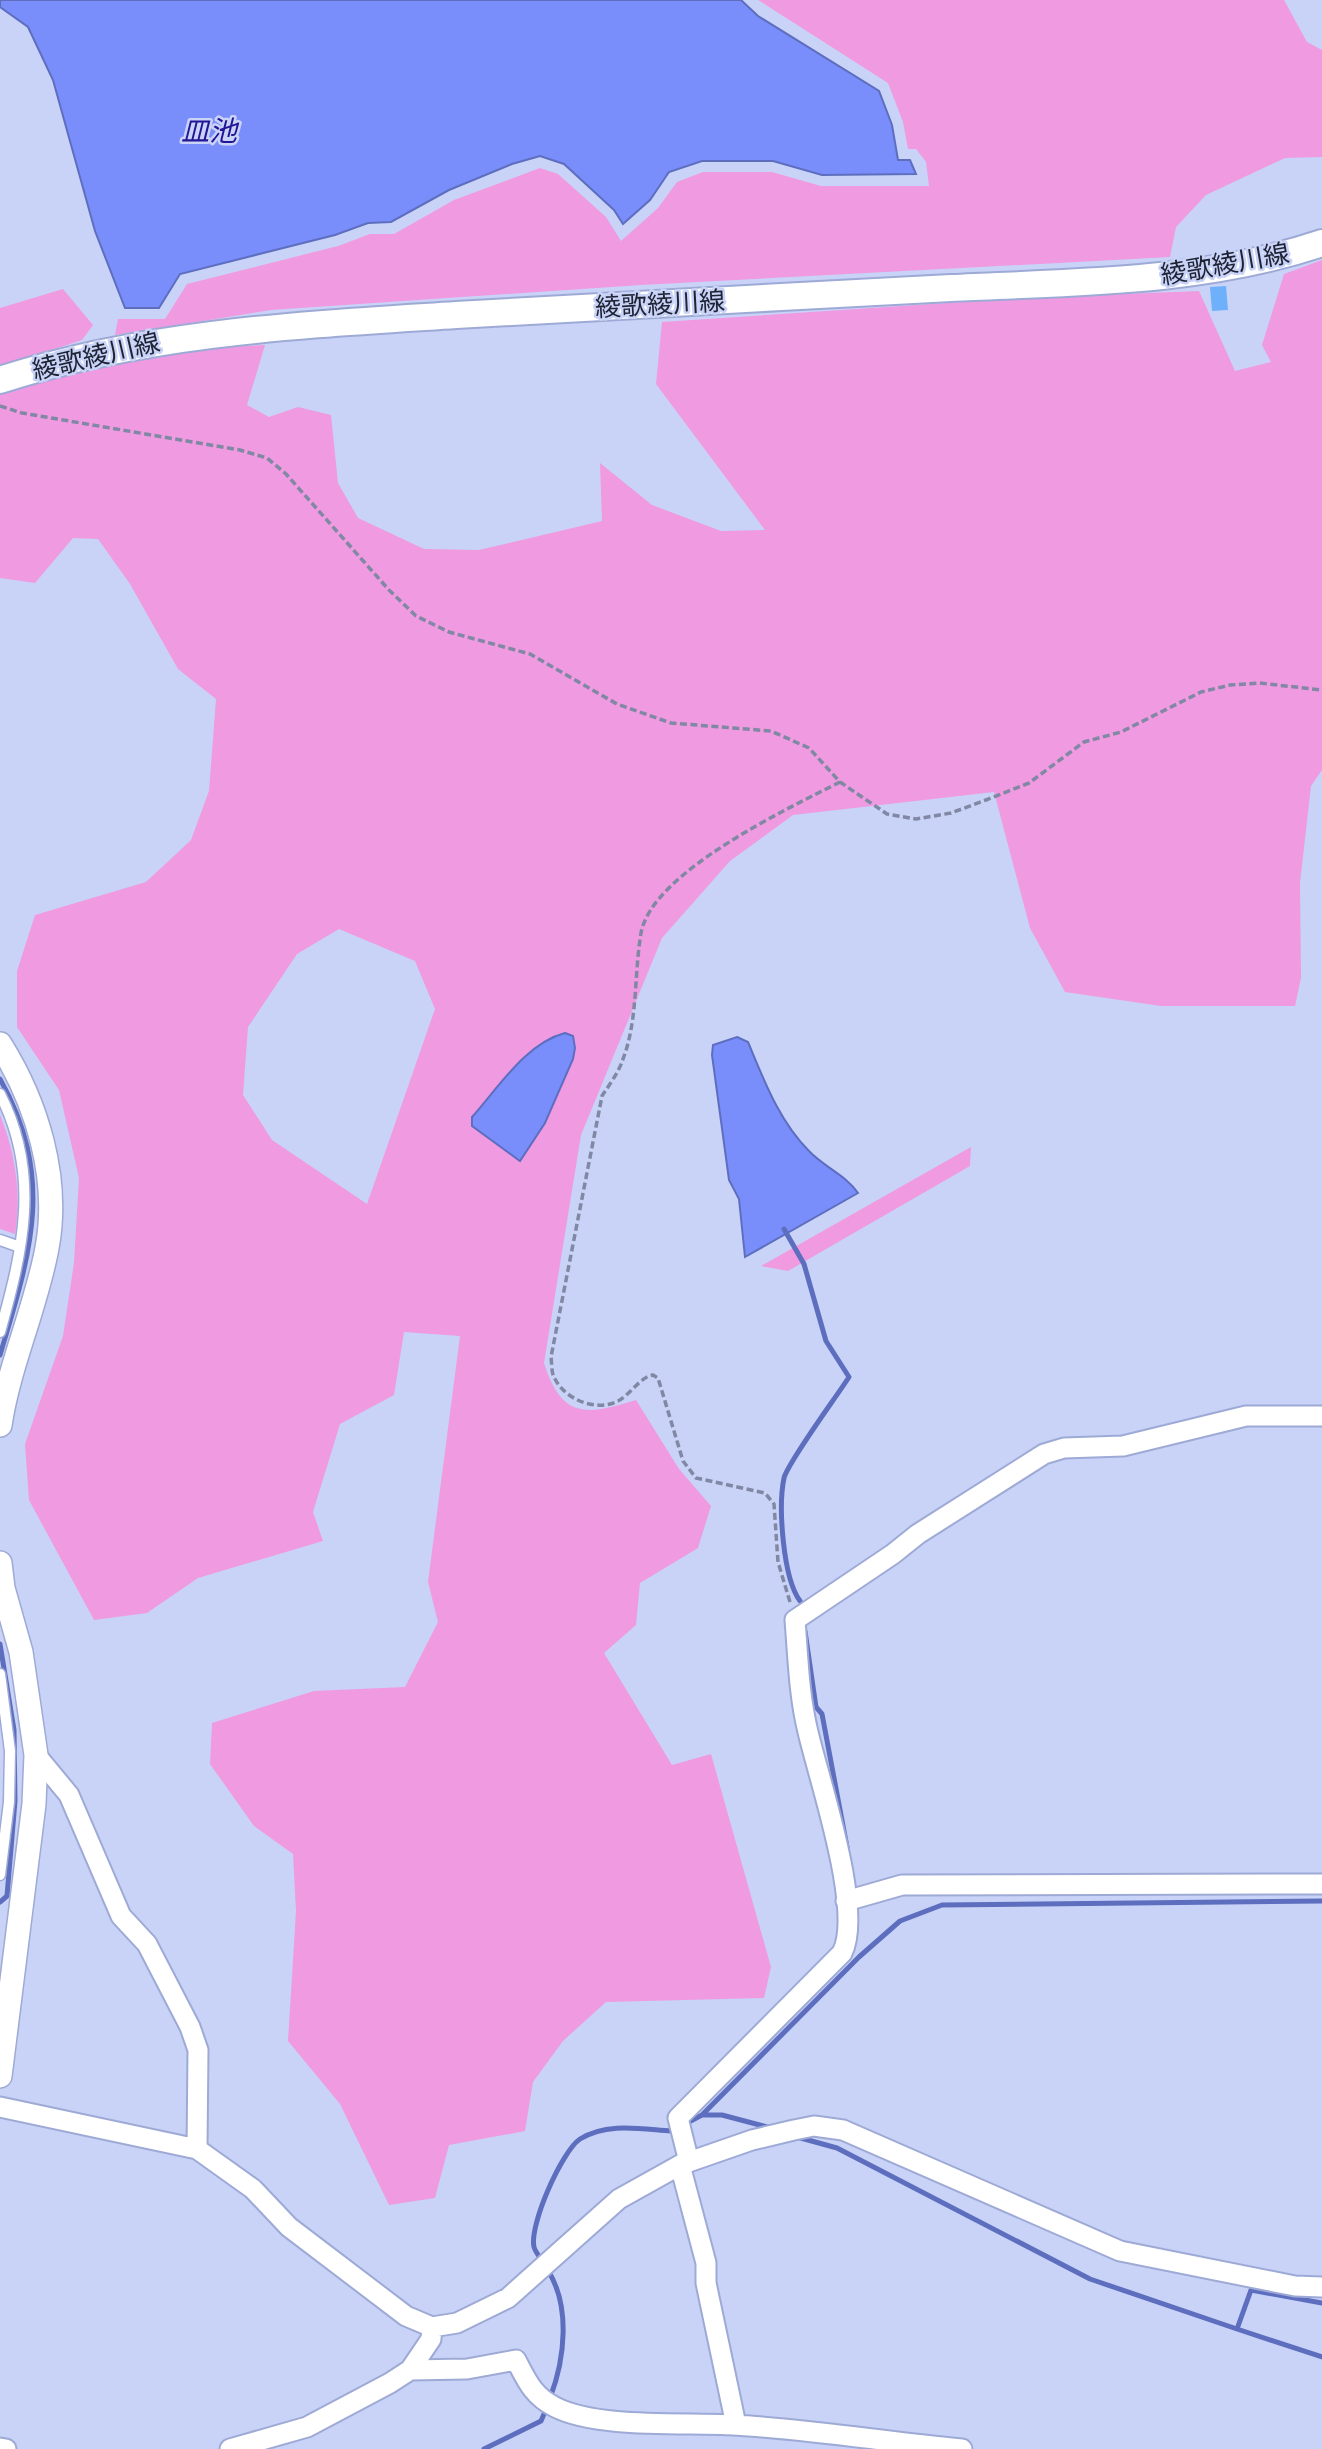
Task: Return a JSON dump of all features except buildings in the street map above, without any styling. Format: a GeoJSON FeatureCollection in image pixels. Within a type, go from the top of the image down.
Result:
{"type":"FeatureCollection","features":[{"type":"Feature","properties":{"kind":"main road","name":"綾歌綾川線"},"geometry":{"type":"LineString","coordinates":[[0,380],[106,351],[254,329],[1125,279],[1245,265],[1322,243]]}},
{"type":"Feature","properties":{"kind":"street"},"geometry":{"type":"LineString","coordinates":[[0,1044],[29,1099],[44,1148],[50,1198],[47,1248],[0,1424]]}},
{"type":"Feature","properties":{"kind":"street"},"geometry":{"type":"LineString","coordinates":[[736,2425],[706,2283],[706,2263],[678,2118],[842,1953],[848,1942],[846,1901],[825,1787],[808,1733],[795,1620],[918,1534],[1044,1454],[1064,1448],[1123,1446],[1246,1416],[1322,1416]]}},
{"type":"Feature","properties":{"kind":"street"},"geometry":{"type":"LineString","coordinates":[[0,1563],[3,1588],[21,1652],[36,1755],[10,1923],[0,2076]]}},
{"type":"Feature","properties":{"kind":"street"},"geometry":{"type":"LineString","coordinates":[[36,1755],[69,1795],[121,1916],[147,1944],[190,2027],[198,2050],[197,2150]]}},
{"type":"Feature","properties":{"kind":"street"},"geometry":{"type":"LineString","coordinates":[[846,1901],[902,1885],[1322,1884]]}},
{"type":"Feature","properties":{"kind":"street"},"geometry":{"type":"LineString","coordinates":[[0,2107],[197,2150],[253,2189],[289,2227],[406,2316],[432,2327],[457,2323],[483,2313],[508,2298],[619,2199],[685,2163],[814,2126],[843,2130],[1121,2251],[1295,2286],[1322,2287]]}},
{"type":"Feature","properties":{"kind":"street"},"geometry":{"type":"LineString","coordinates":[[230,2449],[307,2427],[410,2370],[431,2339],[432,2327]]}},
{"type":"Feature","properties":{"kind":"street"},"geometry":{"type":"LineString","coordinates":[[410,2370],[467,2369],[516,2360],[534,2395],[558,2409],[646,2423],[736,2425],[962,2449]]}},
{"type":"Feature","properties":{"kind":"street"},"geometry":{"type":"LineString","coordinates":[[0,2448],[6,2449]]}},
{"type":"Feature","properties":{"kind":"lane"},"geometry":{"type":"LineString","coordinates":[[0,1094],[17,1137],[24,1174],[26,1214],[0,1332]]}},
{"type":"Feature","properties":{"kind":"lane"},"geometry":{"type":"LineString","coordinates":[[0,1240],[20,1247]]}},
{"type":"Feature","properties":{"kind":"lane"},"geometry":{"type":"LineString","coordinates":[[0,1674],[10,1751],[9,1802],[0,1875]]}},
{"type":"Feature","properties":{"kind":"path"},"geometry":{"type":"LineString","coordinates":[[0,406],[22,413],[240,450],[267,458],[286,474],[389,590],[416,616],[449,632],[530,654],[617,704],[671,723],[771,731],[808,748],[841,782],[887,814],[916,818],[951,813],[1029,783],[1084,742],[1121,732],[1201,692],[1230,685],[1259,683],[1322,690]]}},
{"type":"Feature","properties":{"kind":"path"},"geometry":{"type":"LineString","coordinates":[[795,1620],[778,1562],[774,1504],[765,1493],[696,1478],[684,1461],[660,1384],[653,1375],[647,1376],[635,1389],[615,1402],[590,1404],[567,1395],[553,1377],[551,1357],[602,1096],[623,1060],[630,1031],[641,929],[651,908],[691,867],[778,814],[841,782]]}},
{"type":"Feature","properties":{"kind":"shaded area"},"geometry":{"type":"Polygon","coordinates":[[[758,0],[1284,0],[1307,42],[1322,50],[1322,157],[1285,158],[1206,195],[1176,227],[1170,257],[641,285],[271,310],[115,335],[118,319],[165,319],[187,284],[338,246],[370,234],[394,234],[454,200],[540,168],[558,174],[606,217],[621,241],[658,208],[677,182],[703,172],[772,172],[821,186],[929,186],[926,162],[916,149],[908,149],[903,122],[888,83],[758,0]]]}},
{"type":"Feature","properties":{"kind":"shaded area"},"geometry":{"type":"Polygon","coordinates":[[[1322,260],[1322,770],[1311,786],[1300,883],[1301,978],[1295,1006],[1161,1006],[1065,992],[1030,928],[994,792],[793,815],[730,861],[662,938],[581,1135],[544,1363],[551,1382],[568,1404],[590,1410],[636,1400],[679,1469],[711,1506],[698,1548],[640,1583],[636,1625],[604,1653],[672,1765],[711,1754],[771,1967],[764,1998],[606,2002],[563,2041],[533,2082],[525,2131],[449,2145],[435,2198],[389,2205],[340,2104],[288,2041],[296,1911],[293,1854],[254,1826],[210,1764],[212,1723],[314,1691],[405,1687],[438,1622],[428,1582],[460,1336],[404,1332],[394,1395],[340,1424],[313,1512],[323,1541],[198,1578],[147,1613],[94,1620],[29,1500],[25,1444],[63,1336],[74,1263],[79,1178],[59,1090],[17,1027],[17,971],[35,915],[146,882],[191,840],[209,791],[216,699],[178,669],[130,584],[98,539],[73,538],[35,583],[0,578],[0,392],[150,351],[265,345],[247,405],[269,417],[298,407],[331,415],[338,483],[358,518],[424,549],[479,550],[602,521],[600,463],[652,505],[721,531],[765,530],[656,384],[662,322],[1021,298],[1199,291],[1235,371],[1271,362],[1262,345],[1284,274],[1322,260]],[[339,929],[297,954],[248,1027],[243,1095],[272,1140],[367,1204],[435,1009],[415,961],[339,929]]]}},
{"type":"Feature","properties":{"kind":"shaded area"},"geometry":{"type":"Polygon","coordinates":[[[63,289],[93,325],[82,340],[0,367],[0,308],[63,289]]]}},
{"type":"Feature","properties":{"kind":"shaded area"},"geometry":{"type":"Polygon","coordinates":[[[0,1115],[16,1173],[18,1204],[15,1234],[0,1229],[0,1115]]]}},
{"type":"Feature","properties":{"kind":"shaded area"},"geometry":{"type":"Polygon","coordinates":[[[971,1147],[970,1166],[788,1271],[761,1266],[971,1147]]]}},
{"type":"Feature","properties":{"kind":"water","name":"皿池"},"geometry":{"type":"Polygon","coordinates":[[[0,0],[741,0],[758,16],[879,91],[892,125],[898,160],[910,160],[916,174],[822,175],[773,161],[702,161],[669,172],[650,200],[623,224],[614,210],[564,164],[540,156],[512,164],[449,190],[391,222],[368,223],[335,235],[180,274],[159,308],[125,308],[95,231],[53,80],[28,27],[0,7],[0,0]]]}},
{"type":"Feature","properties":{"kind":"water"},"geometry":{"type":"Polygon","coordinates":[[[565,1033],[573,1036],[573,1059],[545,1123],[520,1161],[472,1126],[472,1117],[525,1056],[551,1038],[565,1033]]]}},
{"type":"Feature","properties":{"kind":"water"},"geometry":{"type":"Polygon","coordinates":[[[737,1037],[748,1042],[773,1100],[798,1139],[858,1193],[745,1257],[739,1199],[729,1180],[712,1055],[713,1045],[737,1037]]]}},
{"type":"Feature","properties":{"kind":"waterway"},"geometry":{"type":"LineString","coordinates":[[0,1079],[17,1115],[28,1150],[33,1184],[28,1250],[0,1355]]}},
{"type":"Feature","properties":{"kind":"waterway"},"geometry":{"type":"LineString","coordinates":[[784,1229],[804,1264],[826,1341],[849,1377],[803,1444],[784,1478],[783,1542],[789,1576],[800,1601]]}},
{"type":"Feature","properties":{"kind":"waterway"},"geometry":{"type":"LineString","coordinates":[[805,1631],[816,1707],[822,1714],[847,1847]]}},
{"type":"Feature","properties":{"kind":"waterway"},"geometry":{"type":"LineString","coordinates":[[0,1644],[14,1730],[15,1801],[7,1896],[0,1902]]}},
{"type":"Feature","properties":{"kind":"waterway"},"geometry":{"type":"LineString","coordinates":[[685,2124],[702,2115],[859,1957],[900,1921],[942,1905],[1322,1901]]}},
{"type":"Feature","properties":{"kind":"waterway"},"geometry":{"type":"LineString","coordinates":[[702,2115],[722,2115],[771,2128]]}},
{"type":"Feature","properties":{"kind":"waterway"},"geometry":{"type":"LineString","coordinates":[[542,2261],[534,2247],[542,2206],[556,2173],[580,2139],[613,2128],[671,2131],[676,2128]]}},
{"type":"Feature","properties":{"kind":"waterway"},"geometry":{"type":"LineString","coordinates":[[797,2137],[837,2148],[1090,2279],[1237,2329],[1251,2290],[1322,2303]]}},
{"type":"Feature","properties":{"kind":"waterway"},"geometry":{"type":"LineString","coordinates":[[547,2269],[560,2299],[563,2332],[559,2366],[550,2398]]}},
{"type":"Feature","properties":{"kind":"waterway"},"geometry":{"type":"LineString","coordinates":[[1237,2329],[1322,2357]]}},
{"type":"Feature","properties":{"kind":"waterway"},"geometry":{"type":"LineString","coordinates":[[484,2449],[541,2421],[547,2407]]}}]}
